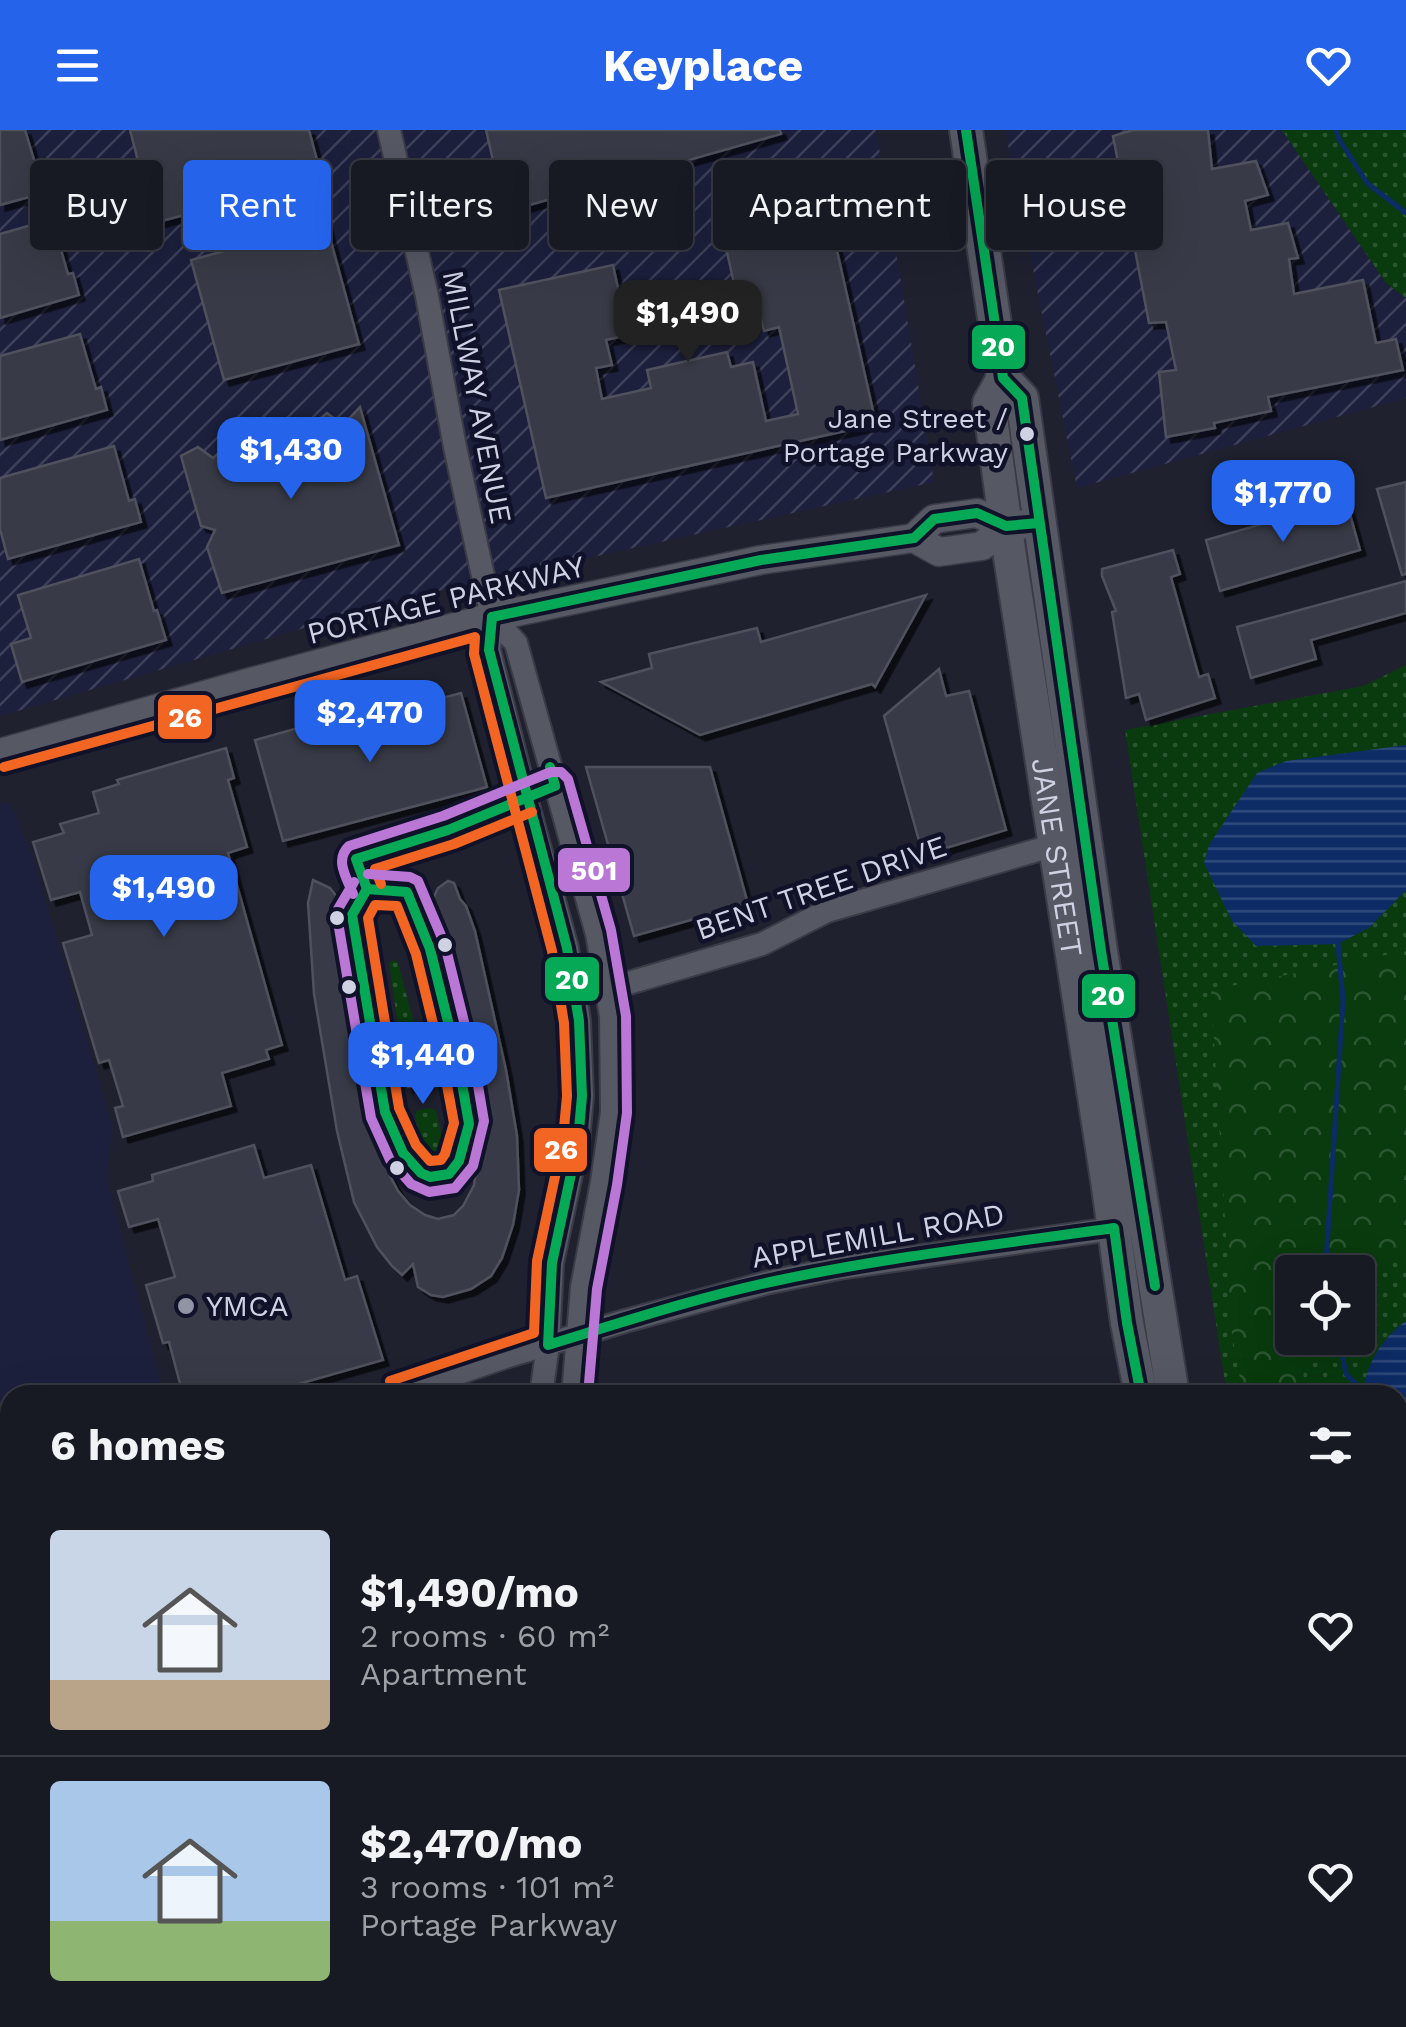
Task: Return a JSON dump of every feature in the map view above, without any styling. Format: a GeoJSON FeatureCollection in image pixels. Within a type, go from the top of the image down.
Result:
{"type":"FeatureCollection","features":[{"type":"Feature","properties":{"kind":"main road","name":"JANE STREET"},"geometry":{"type":"LineString","coordinates":[[966,130],[1003,378],[1022,398],[1098,932],[1130,1226],[1127,1323],[1139,1385]]}},
{"type":"Feature","properties":{"kind":"main road","name":"JANE STREET"},"geometry":{"type":"LineString","coordinates":[[1003,378],[989,404],[1054,844],[1130,1226],[1170,1385]]}},
{"type":"Feature","properties":{"kind":"street","name":"MILLWAY AVENUE"},"geometry":{"type":"LineString","coordinates":[[389,130],[492,617],[489,650],[566,948],[579,1020],[582,1096],[578,1140],[552,1263],[542,1385]]}},
{"type":"Feature","properties":{"kind":"street","name":"PORTAGE PARKWAY"},"geometry":{"type":"LineString","coordinates":[[0,753],[492,617],[761,560],[914,538],[939,552],[982,546],[1006,526],[1039,523]]}},
{"type":"Feature","properties":{"kind":"street","name":"MILLWAY AVENUE"},"geometry":{"type":"LineString","coordinates":[[492,617],[516,643],[593,917],[611,1016],[612,1112],[582,1287],[574,1385]]}},
{"type":"Feature","properties":{"kind":"street","name":"BENT TREE DRIVE"},"geometry":{"type":"LineString","coordinates":[[608,988],[762,944],[826,911],[1054,844]]}},
{"type":"Feature","properties":{"kind":"street","name":"APPLEMILL ROAD"},"geometry":{"type":"LineString","coordinates":[[424,1385],[625,1320],[770,1282],[839,1268],[1130,1226]]}},
{"type":"Feature","properties":{"kind":"shaded area"},"geometry":{"type":"Polygon","coordinates":[[[0,130],[876,130],[881,160],[713,160],[713,250],[896,250],[934,482],[415,596],[0,716],[0,130]]]}},
{"type":"Feature","properties":{"kind":"shaded area"},"geometry":{"type":"Polygon","coordinates":[[[1005,130],[1282,130],[1386,283],[1406,298],[1406,398],[1077,488],[1029,250],[1163,250],[1163,160],[1011,160],[1005,130]]]}},
{"type":"Feature","properties":{"kind":"shaded area"},"geometry":{"type":"Polygon","coordinates":[[[10,802],[33,858],[112,1125],[107,1181],[161,1385],[0,1385],[0,804],[10,802]]]}},
{"type":"Feature","properties":{"kind":"green space"},"geometry":{"type":"Polygon","coordinates":[[[1282,130],[1406,130],[1406,298],[1386,283],[1282,130]]]}},
{"type":"Feature","properties":{"kind":"green space"},"geometry":{"type":"Polygon","coordinates":[[[1406,665],[1406,1385],[1225,1385],[1125,730],[1363,686],[1406,665]]]}},
{"type":"Feature","properties":{"kind":"green space"},"geometry":{"type":"Polygon","coordinates":[[[1406,951],[1406,1260],[1375,1260],[1375,1255],[1275,1255],[1275,1355],[1302,1355],[1304,1385],[1241,1385],[1232,1334],[1211,990],[1406,951]]]}},
{"type":"Feature","properties":{"kind":"green space"},"geometry":{"type":"Polygon","coordinates":[[[394,960],[418,1039],[418,1044],[408,1047],[400,1040],[389,963],[394,960]]]}},
{"type":"Feature","properties":{"kind":"green space"},"geometry":{"type":"Polygon","coordinates":[[[418,1110],[436,1111],[449,1167],[430,1173],[425,1170],[415,1115],[418,1110]]]}},
{"type":"Feature","properties":{"kind":"water"},"geometry":{"type":"Polygon","coordinates":[[[1406,745],[1406,890],[1370,927],[1338,944],[1256,946],[1232,921],[1204,863],[1209,845],[1257,773],[1286,761],[1406,745]]]}},
{"type":"Feature","properties":{"kind":"water"},"geometry":{"type":"Polygon","coordinates":[[[1406,1321],[1406,1385],[1364,1385],[1377,1351],[1406,1321]]]}},
{"type":"Feature","properties":{"kind":"building"},"geometry":{"type":"Polygon","coordinates":[[[0,130],[25,130],[34,160],[30,160],[30,197],[0,205],[0,130]]]}},
{"type":"Feature","properties":{"kind":"building"},"geometry":{"type":"Polygon","coordinates":[[[130,130],[309,130],[317,160],[183,160],[183,215],[163,221],[163,160],[138,160],[130,130]]]}},
{"type":"Feature","properties":{"kind":"building"},"geometry":{"type":"Polygon","coordinates":[[[486,130],[780,130],[781,134],[689,160],[549,160],[549,200],[529,205],[529,160],[493,160],[486,130]]]}},
{"type":"Feature","properties":{"kind":"building"},"geometry":{"type":"Polygon","coordinates":[[[1133,130],[1208,130],[1212,169],[1256,161],[1268,195],[1245,201],[1251,230],[1288,223],[1298,258],[1289,259],[1294,294],[1363,280],[1376,343],[1396,339],[1403,370],[1268,397],[1271,411],[1214,423],[1215,428],[1166,437],[1159,372],[1176,370],[1166,322],[1149,323],[1135,250],[1163,250],[1163,160],[1118,160],[1113,136],[1133,130]]]}},
{"type":"Feature","properties":{"kind":"building"},"geometry":{"type":"Polygon","coordinates":[[[30,225],[30,250],[61,250],[79,295],[0,318],[0,234],[30,225]]]}},
{"type":"Feature","properties":{"kind":"building"},"geometry":{"type":"Polygon","coordinates":[[[331,241],[359,344],[224,380],[191,260],[227,250],[331,250],[331,241]]]}},
{"type":"Feature","properties":{"kind":"building"},"geometry":{"type":"Polygon","coordinates":[[[726,250],[837,250],[876,424],[546,498],[499,290],[613,265],[628,335],[606,340],[612,365],[596,368],[602,399],[651,388],[647,370],[727,352],[731,367],[753,362],[766,421],[798,414],[779,327],[764,331],[760,315],[742,319],[726,250]]]}},
{"type":"Feature","properties":{"kind":"building"},"geometry":{"type":"Polygon","coordinates":[[[80,334],[96,389],[101,387],[107,410],[0,440],[0,356],[80,334]]]}},
{"type":"Feature","properties":{"kind":"building"},"geometry":{"type":"Polygon","coordinates":[[[360,407],[399,545],[222,593],[207,547],[215,530],[201,526],[181,456],[198,447],[213,458],[240,434],[253,451],[283,424],[298,436],[327,413],[343,425],[360,407]]]}},
{"type":"Feature","properties":{"kind":"building"},"geometry":{"type":"Polygon","coordinates":[[[114,446],[129,501],[135,499],[141,522],[8,559],[0,529],[0,478],[114,446]]]}},
{"type":"Feature","properties":{"kind":"building"},"geometry":{"type":"Polygon","coordinates":[[[1406,482],[1406,574],[1402,575],[1377,489],[1406,482]]]}},
{"type":"Feature","properties":{"kind":"building"},"geometry":{"type":"Polygon","coordinates":[[[1346,500],[1360,550],[1220,591],[1206,540],[1346,500]]]}},
{"type":"Feature","properties":{"kind":"building"},"geometry":{"type":"Polygon","coordinates":[[[1173,550],[1180,574],[1171,577],[1199,677],[1208,674],[1215,698],[1146,720],[1139,694],[1126,698],[1112,612],[1116,611],[1102,569],[1173,550]]]}},
{"type":"Feature","properties":{"kind":"building"},"geometry":{"type":"Polygon","coordinates":[[[139,559],[166,640],[22,682],[11,644],[31,638],[18,595],[139,559]]]}},
{"type":"Feature","properties":{"kind":"building"},"geometry":{"type":"Polygon","coordinates":[[[1406,581],[1406,613],[1311,640],[1316,659],[1251,678],[1237,627],[1406,581]]]}},
{"type":"Feature","properties":{"kind":"building"},"geometry":{"type":"Polygon","coordinates":[[[926,595],[875,687],[872,684],[700,735],[601,682],[652,668],[649,654],[757,628],[761,642],[926,595]]]}},
{"type":"Feature","properties":{"kind":"building"},"geometry":{"type":"Polygon","coordinates":[[[939,669],[946,696],[969,691],[1006,830],[923,855],[884,716],[939,669]]]}},
{"type":"Feature","properties":{"kind":"building"},"geometry":{"type":"Polygon","coordinates":[[[461,693],[487,787],[283,841],[255,740],[398,700],[401,709],[461,693]]]}},
{"type":"Feature","properties":{"kind":"building"},"geometry":{"type":"Polygon","coordinates":[[[226,748],[234,778],[228,780],[247,847],[228,853],[282,1045],[266,1050],[269,1059],[222,1073],[231,1106],[123,1137],[115,1108],[123,1106],[109,1060],[99,1063],[63,943],[92,935],[80,892],[51,900],[33,842],[64,833],[60,824],[99,813],[93,792],[119,784],[117,780],[226,748]]]}},
{"type":"Feature","properties":{"kind":"building"},"geometry":{"type":"Polygon","coordinates":[[[586,767],[710,767],[748,904],[634,936],[586,767]]]}},
{"type":"Feature","properties":{"kind":"building"},"geometry":{"type":"Polygon","coordinates":[[[313,880],[330,888],[342,910],[361,1068],[388,1172],[410,1205],[438,1219],[454,1215],[463,1206],[474,1185],[478,1157],[463,1058],[429,907],[438,888],[448,881],[454,883],[466,906],[506,1070],[517,1136],[519,1190],[502,1258],[491,1276],[471,1289],[443,1297],[418,1287],[413,1264],[402,1275],[392,1266],[377,1247],[354,1202],[337,1131],[314,994],[308,903],[313,880]]]}},
{"type":"Feature","properties":{"kind":"building"},"geometry":{"type":"Polygon","coordinates":[[[425,1069],[428,1084],[408,1087],[406,1072],[425,1069]]]}},
{"type":"Feature","properties":{"kind":"building"},"geometry":{"type":"Polygon","coordinates":[[[254,1145],[264,1178],[311,1165],[345,1280],[357,1276],[383,1360],[295,1385],[180,1385],[169,1342],[163,1343],[146,1285],[175,1277],[158,1219],[129,1227],[118,1191],[153,1181],[152,1175],[254,1145]]]}},
{"type":"Feature","properties":{"kind":"waterway"},"geometry":{"type":"LineString","coordinates":[[1336,130],[1367,183],[1406,213]]}},
{"type":"Feature","properties":{"kind":"waterway"},"geometry":{"type":"LineString","coordinates":[[1326,1255],[1343,1001],[1338,944]]}},
{"type":"Feature","properties":{"kind":"waterway"},"geometry":{"type":"LineString","coordinates":[[1342,1355],[1346,1374],[1357,1385]]}},
{"type":"Feature","properties":{"kind":"transit line","name":"20"},"geometry":{"type":"LineString","coordinates":[[966,130],[1003,378],[1022,398],[1101,951],[1155,1286]]}},
{"type":"Feature","properties":{"kind":"transit line","name":"20"},"geometry":{"type":"LineString","coordinates":[[492,617],[761,560],[914,538],[934,519],[977,513],[1006,526],[1039,523]]}},
{"type":"Feature","properties":{"kind":"transit line","name":"20"},"geometry":{"type":"LineString","coordinates":[[492,617],[489,650],[567,948],[579,1021],[582,1096],[578,1141],[552,1263],[548,1345],[690,1302],[817,1272],[1114,1228],[1139,1385]]}},
{"type":"Feature","properties":{"kind":"transit line","name":"26"},"geometry":{"type":"LineString","coordinates":[[4,767],[475,637],[474,654],[552,951],[564,1023],[567,1096],[563,1139],[537,1261],[534,1333],[390,1381]]}},
{"type":"Feature","properties":{"kind":"transit line","name":"20"},"geometry":{"type":"LineString","coordinates":[[367,889],[356,859],[448,830],[555,786],[550,767]]}},
{"type":"Feature","properties":{"kind":"transit line","name":"501"},"geometry":{"type":"LineString","coordinates":[[353,894],[342,863],[349,846],[443,816],[551,772],[561,772],[568,779],[611,930],[626,1016],[627,1113],[597,1289],[589,1385]]}},
{"type":"Feature","properties":{"kind":"transit line","name":"26"},"geometry":{"type":"LineString","coordinates":[[381,884],[375,869],[454,844],[532,812]]}},
{"type":"Feature","properties":{"kind":"transit line","name":"501"},"geometry":{"type":"LineString","coordinates":[[354,882],[337,916],[371,1118],[390,1160],[411,1184],[429,1192],[455,1188],[473,1166],[484,1121],[474,1062],[445,945],[418,881],[368,874]]}},
{"type":"Feature","properties":{"kind":"transit line","name":"20"},"geometry":{"type":"LineString","coordinates":[[367,889],[407,892],[430,949],[469,1124],[459,1161],[449,1174],[430,1177],[421,1173],[403,1153],[385,1112],[352,915],[367,889]]}},
{"type":"Feature","properties":{"kind":"transit line","name":"26"},"geometry":{"type":"LineString","coordinates":[[375,905],[397,906],[416,954],[454,1123],[441,1160],[430,1161],[416,1145],[399,1108],[368,918],[375,905]]}},
{"type":"Feature","properties":{"kind":"place","name":"Jane Street / Portage Parkway"},"geometry":{"type":"Point","coordinates":[1027,434]}},
{"type":"Feature","properties":{"kind":"place","name":"YMCA"},"geometry":{"type":"Point","coordinates":[186,1306]}}]}
